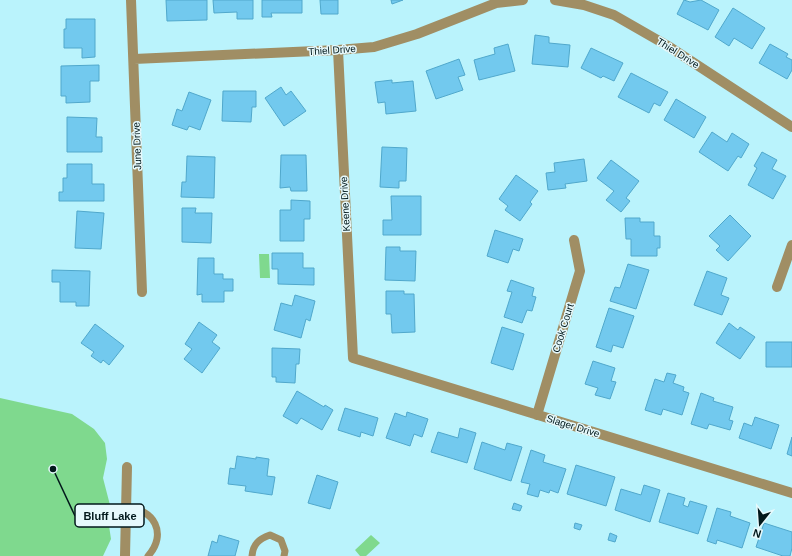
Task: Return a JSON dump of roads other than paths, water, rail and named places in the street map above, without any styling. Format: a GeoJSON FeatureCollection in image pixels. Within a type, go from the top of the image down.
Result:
{"type":"FeatureCollection","features":[{"type":"Feature","properties":{"kind":"street","name":"June Drive"},"geometry":{"type":"LineString","coordinates":[[131,0],[142,292]]}},
{"type":"Feature","properties":{"kind":"street","name":"Thiel Drive"},"geometry":{"type":"LineString","coordinates":[[134,59],[374,47],[417,34],[496,3],[523,0]]}},
{"type":"Feature","properties":{"kind":"street","name":"Thiel Drive"},"geometry":{"type":"LineString","coordinates":[[555,0],[584,5],[614,15],[668,46],[792,127]]}},
{"type":"Feature","properties":{"kind":"street","name":"Keene Drive"},"geometry":{"type":"LineString","coordinates":[[338,50],[353,358]]}},
{"type":"Feature","properties":{"kind":"street","name":"Cook Court"},"geometry":{"type":"LineString","coordinates":[[537,415],[580,271],[574,240]]}},
{"type":"Feature","properties":{"kind":"street"},"geometry":{"type":"LineString","coordinates":[[777,287],[792,246]]}},
{"type":"Feature","properties":{"kind":"street","name":"Slager Drive"},"geometry":{"type":"LineString","coordinates":[[353,358],[792,493]]}},
{"type":"Feature","properties":{"kind":"street"},"geometry":{"type":"LineString","coordinates":[[125,556],[127,467]]}},
{"type":"Feature","properties":{"kind":"lane"},"geometry":{"type":"LineString","coordinates":[[126,508],[137,508],[150,516],[157,527],[159,538],[148,556]]}},
{"type":"Feature","properties":{"kind":"lane"},"geometry":{"type":"LineString","coordinates":[[252,556],[252,551],[258,540],[270,535],[281,540],[285,551],[284,556]]}},
{"type":"Feature","properties":{"kind":"place","name":"Bluff Lake"},"geometry":{"type":"Point","coordinates":[53,469]}}]}
